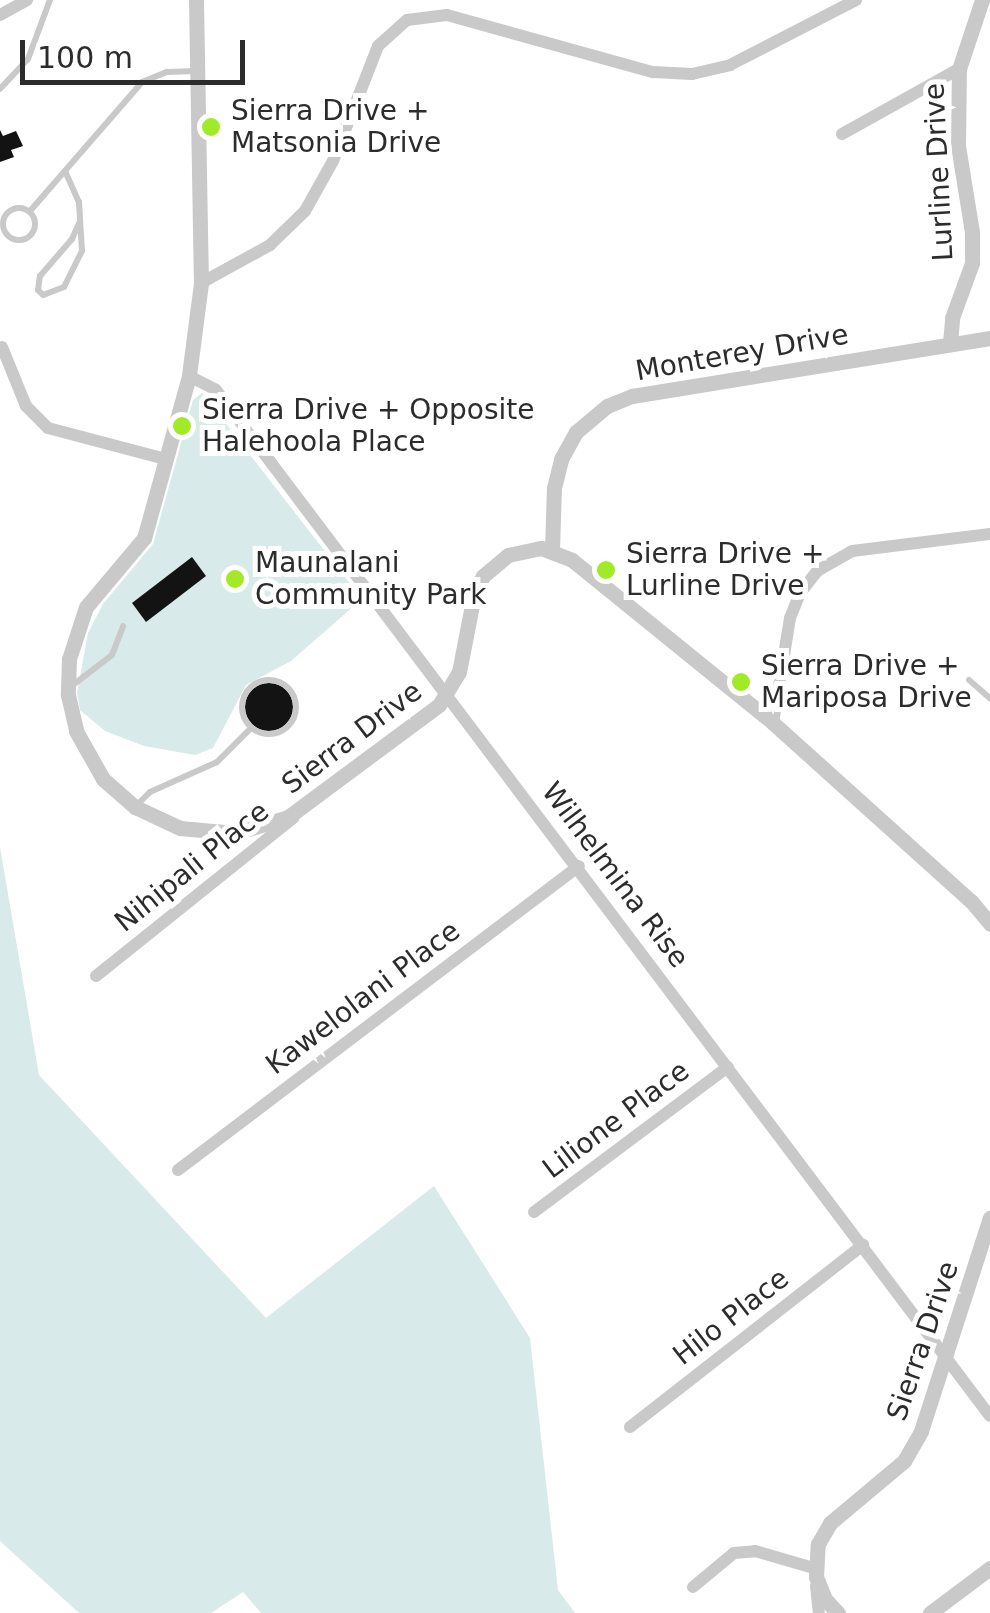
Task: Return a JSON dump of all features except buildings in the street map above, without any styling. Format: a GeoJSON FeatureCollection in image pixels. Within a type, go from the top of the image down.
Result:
{"type":"FeatureCollection","features":[{"type":"Feature","properties":{"kind":"street"},"geometry":{"type":"LineString","coordinates":[[0,15],[27,0]]}},
{"type":"Feature","properties":{"kind":"street","name":"Sierra Drive"},"geometry":{"type":"LineString","coordinates":[[196,0],[202,283],[188,376],[141,544],[107,577],[78,623],[69,658],[68,689],[76,731],[92,764],[135,808],[180,828],[235,833],[272,825],[320,797],[446,696],[458,672],[474,595],[483,576],[498,560],[518,550],[552,550]]}},
{"type":"Feature","properties":{"kind":"street"},"geometry":{"type":"LineString","coordinates":[[202,283],[270,245],[305,211],[334,161],[378,46],[407,20],[446,14],[653,72],[692,74],[730,65],[856,0]]}},
{"type":"Feature","properties":{"kind":"street","name":"Lurline Drive"},"geometry":{"type":"LineString","coordinates":[[950,343],[952,318],[972,263],[972,232],[958,146],[959,69],[982,0]]}},
{"type":"Feature","properties":{"kind":"street"},"geometry":{"type":"LineString","coordinates":[[842,134],[959,69]]}},
{"type":"Feature","properties":{"kind":"street","name":"Monterey Drive"},"geometry":{"type":"LineString","coordinates":[[552,550],[554,488],[561,459],[576,432],[607,406],[646,394],[990,338]]}},
{"type":"Feature","properties":{"kind":"street"},"geometry":{"type":"LineString","coordinates":[[2,347],[26,406],[48,428],[165,459]]}},
{"type":"Feature","properties":{"kind":"street","name":"Wilhelmina Rise"},"geometry":{"type":"LineString","coordinates":[[188,376],[216,390],[579,866],[990,1416]]}},
{"type":"Feature","properties":{"kind":"street"},"geometry":{"type":"LineString","coordinates":[[773,723],[790,618],[800,593],[817,572],[852,551],[990,534]]}},
{"type":"Feature","properties":{"kind":"street"},"geometry":{"type":"LineString","coordinates":[[552,550],[572,560],[773,723],[971,902],[990,924]]}},
{"type":"Feature","properties":{"kind":"street","name":"Nihipali Place"},"geometry":{"type":"LineString","coordinates":[[96,976],[320,797]]}},
{"type":"Feature","properties":{"kind":"street","name":"Kawelolani Place"},"geometry":{"type":"LineString","coordinates":[[178,1170],[579,866]]}},
{"type":"Feature","properties":{"kind":"street","name":"Lilione Place"},"geometry":{"type":"LineString","coordinates":[[534,1212],[728,1067]]}},
{"type":"Feature","properties":{"kind":"street","name":"Sierra Drive"},"geometry":{"type":"LineString","coordinates":[[815,1573],[818,1544],[830,1523],[904,1460],[921,1431],[990,1218]]}},
{"type":"Feature","properties":{"kind":"street","name":"Hilo Place"},"geometry":{"type":"LineString","coordinates":[[630,1427],[863,1246]]}},
{"type":"Feature","properties":{"kind":"street"},"geometry":{"type":"LineString","coordinates":[[693,1588],[734,1552],[755,1551],[815,1573],[825,1598],[838,1613]]}},
{"type":"Feature","properties":{"kind":"street"},"geometry":{"type":"LineString","coordinates":[[930,1613],[990,1568]]}},
{"type":"Feature","properties":{"kind":"street"},"geometry":{"type":"LineString","coordinates":[[815,1573],[819,1613]]}},
{"type":"Feature","properties":{"kind":"lane"},"geometry":{"type":"LineString","coordinates":[[0,89],[28,59],[50,0]]}},
{"type":"Feature","properties":{"kind":"lane"},"geometry":{"type":"LineString","coordinates":[[30,211],[142,82],[167,72],[196,71]]}},
{"type":"Feature","properties":{"kind":"lane"},"geometry":{"type":"LineString","coordinates":[[65,170],[79,202],[82,251],[74,274],[64,287],[43,295],[38,290],[40,276],[72,239],[79,224]]}},
{"type":"Feature","properties":{"kind":"lane"},"geometry":{"type":"LineString","coordinates":[[20,207],[30,211],[36,221],[34,232],[24,240],[8,236],[3,226],[9,211],[20,207]]}},
{"type":"Feature","properties":{"kind":"lane"},"geometry":{"type":"LineString","coordinates":[[68,689],[112,655],[122,626]]}},
{"type":"Feature","properties":{"kind":"lane"},"geometry":{"type":"LineString","coordinates":[[271,680],[286,686],[296,701],[290,725],[267,735],[251,728],[242,714],[248,690],[271,680]]}},
{"type":"Feature","properties":{"kind":"lane"},"geometry":{"type":"LineString","coordinates":[[970,680],[990,698]]}},
{"type":"Feature","properties":{"kind":"lane"},"geometry":{"type":"LineString","coordinates":[[135,808],[150,792],[216,762],[251,728]]}},
{"type":"Feature","properties":{"kind":"path"},"geometry":{"type":"LineString","coordinates":[[359,718],[376,740]]}},
{"type":"Feature","properties":{"kind":"shaded area","name":"Maunalani Community Park"},"geometry":{"type":"Polygon","coordinates":[[[202,393],[362,599],[291,661],[246,685],[213,748],[195,755],[144,746],[105,731],[80,710],[77,693],[88,633],[103,604],[153,544],[193,400],[202,393]]]}},
{"type":"Feature","properties":{"kind":"shaded area"},"geometry":{"type":"Polygon","coordinates":[[[0,847],[39,1075],[266,1318],[434,1186],[530,1338],[558,1590],[575,1613],[261,1613],[243,1592],[211,1613],[79,1613],[0,1541],[0,847]]]}},
{"type":"Feature","properties":{"kind":"place","name":"Sierra Drive + Matsonia Drive"},"geometry":{"type":"Point","coordinates":[211,127]}},
{"type":"Feature","properties":{"kind":"place","name":"Sierra Drive + Opposite Halehoola Place"},"geometry":{"type":"Point","coordinates":[182,426]}},
{"type":"Feature","properties":{"kind":"place","name":"Sierra Drive + Lurline Drive"},"geometry":{"type":"Point","coordinates":[606,570]}},
{"type":"Feature","properties":{"kind":"place","name":"Maunalani Community Park"},"geometry":{"type":"Point","coordinates":[235,579]}},
{"type":"Feature","properties":{"kind":"place","name":"Sierra Drive + Mariposa Drive"},"geometry":{"type":"Point","coordinates":[741,682]}}]}
